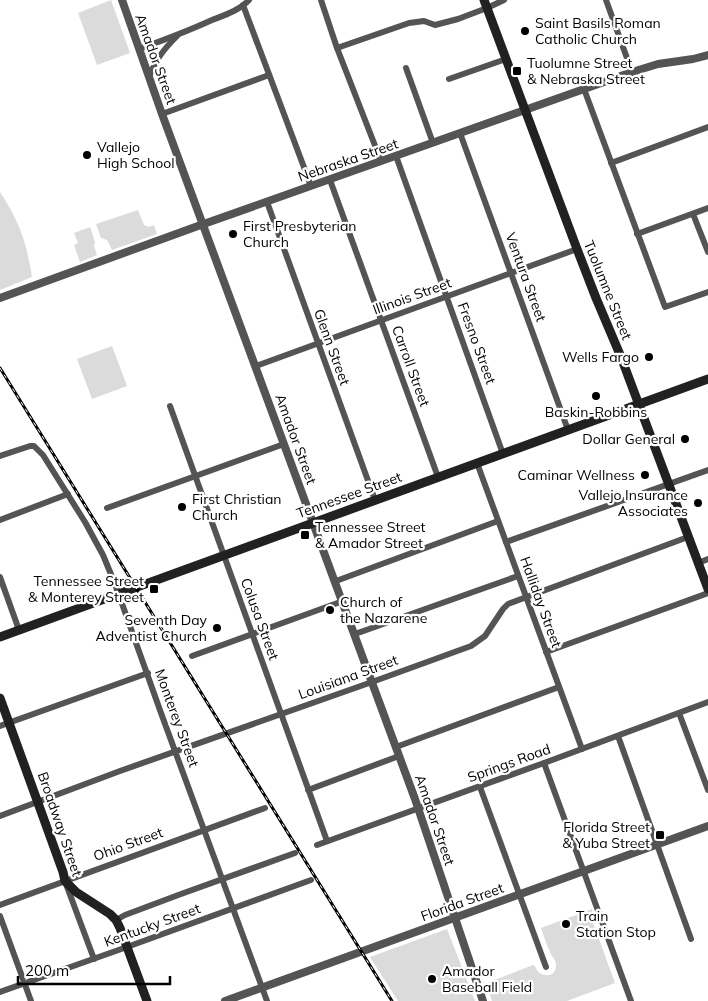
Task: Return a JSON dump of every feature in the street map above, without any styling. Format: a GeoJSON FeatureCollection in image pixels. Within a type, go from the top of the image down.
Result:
{"type":"FeatureCollection","features":[{"type":"Feature","properties":{"kind":"main road","name":"Tuolumne Street"},"geometry":{"type":"LineString","coordinates":[[486,4],[577,249],[621,357],[708,589]]}},
{"type":"Feature","properties":{"kind":"main road","name":"Tennessee Street"},"geometry":{"type":"LineString","coordinates":[[0,637],[708,379]]}},
{"type":"Feature","properties":{"kind":"main road","name":"Broadway Street"},"geometry":{"type":"LineString","coordinates":[[0,698],[65,881]]}},
{"type":"Feature","properties":{"kind":"main road"},"geometry":{"type":"LineString","coordinates":[[65,881],[80,895],[110,914],[116,920],[128,947],[147,1001]]}},
{"type":"Feature","properties":{"kind":"street","name":"Amador Street"},"geometry":{"type":"LineString","coordinates":[[122,0],[162,114],[419,808],[483,1001]]}},
{"type":"Feature","properties":{"kind":"street"},"geometry":{"type":"LineString","coordinates":[[140,49],[230,13],[249,0]]}},
{"type":"Feature","properties":{"kind":"street"},"geometry":{"type":"LineString","coordinates":[[321,0],[337,48],[381,161]]}},
{"type":"Feature","properties":{"kind":"street"},"geometry":{"type":"LineString","coordinates":[[337,48],[409,23],[424,22],[435,25],[458,19],[486,4],[504,0]]}},
{"type":"Feature","properties":{"kind":"street"},"geometry":{"type":"LineString","coordinates":[[606,0],[632,72]]}},
{"type":"Feature","properties":{"kind":"street"},"geometry":{"type":"LineString","coordinates":[[243,5],[311,186]]}},
{"type":"Feature","properties":{"kind":"street"},"geometry":{"type":"LineString","coordinates":[[149,77],[158,57],[178,35]]}},
{"type":"Feature","properties":{"kind":"street","name":"Nebraska Street"},"geometry":{"type":"LineString","coordinates":[[0,298],[632,72],[658,64],[708,55]]}},
{"type":"Feature","properties":{"kind":"street"},"geometry":{"type":"LineString","coordinates":[[449,79],[506,59]]}},
{"type":"Feature","properties":{"kind":"street"},"geometry":{"type":"LineString","coordinates":[[406,68],[433,143]]}},
{"type":"Feature","properties":{"kind":"street"},"geometry":{"type":"LineString","coordinates":[[162,114],[269,76]]}},
{"type":"Feature","properties":{"kind":"street"},"geometry":{"type":"LineString","coordinates":[[584,89],[666,307],[708,292]]}},
{"type":"Feature","properties":{"kind":"street"},"geometry":{"type":"LineString","coordinates":[[611,163],[708,127]]}},
{"type":"Feature","properties":{"kind":"street","name":"Ventura Street"},"geometry":{"type":"LineString","coordinates":[[460,134],[568,430]]}},
{"type":"Feature","properties":{"kind":"street","name":"Fresno Street"},"geometry":{"type":"LineString","coordinates":[[396,156],[503,454]]}},
{"type":"Feature","properties":{"kind":"street","name":"Carroll Street"},"geometry":{"type":"LineString","coordinates":[[330,180],[438,477]]}},
{"type":"Feature","properties":{"kind":"street","name":"Glenn Street"},"geometry":{"type":"LineString","coordinates":[[266,202],[375,500]]}},
{"type":"Feature","properties":{"kind":"street"},"geometry":{"type":"LineString","coordinates":[[637,234],[708,208]]}},
{"type":"Feature","properties":{"kind":"street"},"geometry":{"type":"LineString","coordinates":[[693,214],[708,252]]}},
{"type":"Feature","properties":{"kind":"street","name":"Illinois Street"},"geometry":{"type":"LineString","coordinates":[[256,366],[577,249]]}},
{"type":"Feature","properties":{"kind":"street","name":"Colusa Street"},"geometry":{"type":"LineString","coordinates":[[170,406],[327,841]]}},
{"type":"Feature","properties":{"kind":"street"},"geometry":{"type":"LineString","coordinates":[[107,508],[284,444]]}},
{"type":"Feature","properties":{"kind":"street","name":"Monterey Street"},"geometry":{"type":"LineString","coordinates":[[0,456],[30,446],[34,446],[43,454],[103,555],[119,594],[267,1001]]}},
{"type":"Feature","properties":{"kind":"street","name":"Halliday Street"},"geometry":{"type":"LineString","coordinates":[[477,463],[582,749]]}},
{"type":"Feature","properties":{"kind":"street"},"geometry":{"type":"LineString","coordinates":[[506,542],[708,470]]}},
{"type":"Feature","properties":{"kind":"street"},"geometry":{"type":"LineString","coordinates":[[0,520],[68,494]]}},
{"type":"Feature","properties":{"kind":"street"},"geometry":{"type":"LineString","coordinates":[[336,582],[498,521]]}},
{"type":"Feature","properties":{"kind":"street","name":"Louisiana Street"},"geometry":{"type":"LineString","coordinates":[[0,816],[120,771],[471,646],[485,636],[508,604],[688,537]]}},
{"type":"Feature","properties":{"kind":"street"},"geometry":{"type":"LineString","coordinates":[[698,563],[708,559]]}},
{"type":"Feature","properties":{"kind":"street"},"geometry":{"type":"LineString","coordinates":[[355,634],[518,576]]}},
{"type":"Feature","properties":{"kind":"street"},"geometry":{"type":"LineString","coordinates":[[0,577],[19,630]]}},
{"type":"Feature","properties":{"kind":"street"},"geometry":{"type":"LineString","coordinates":[[546,652],[708,593]]}},
{"type":"Feature","properties":{"kind":"street"},"geometry":{"type":"LineString","coordinates":[[192,656],[343,601]]}},
{"type":"Feature","properties":{"kind":"street"},"geometry":{"type":"LineString","coordinates":[[0,726],[148,673]]}},
{"type":"Feature","properties":{"kind":"street"},"geometry":{"type":"LineString","coordinates":[[396,747],[559,687]]}},
{"type":"Feature","properties":{"kind":"street","name":"Springs Road"},"geometry":{"type":"LineString","coordinates":[[317,845],[480,787],[708,702]]}},
{"type":"Feature","properties":{"kind":"street"},"geometry":{"type":"LineString","coordinates":[[679,713],[708,790]]}},
{"type":"Feature","properties":{"kind":"street"},"geometry":{"type":"LineString","coordinates":[[618,736],[691,939]]}},
{"type":"Feature","properties":{"kind":"street"},"geometry":{"type":"LineString","coordinates":[[308,790],[399,756]]}},
{"type":"Feature","properties":{"kind":"street"},"geometry":{"type":"LineString","coordinates":[[544,763],[631,1001]]}},
{"type":"Feature","properties":{"kind":"street"},"geometry":{"type":"LineString","coordinates":[[480,787],[546,967]]}},
{"type":"Feature","properties":{"kind":"street","name":"Ohio Street"},"geometry":{"type":"LineString","coordinates":[[0,905],[265,808]]}},
{"type":"Feature","properties":{"kind":"street","name":"Florida Street"},"geometry":{"type":"LineString","coordinates":[[225,1001],[708,826]]}},
{"type":"Feature","properties":{"kind":"street"},"geometry":{"type":"LineString","coordinates":[[116,920],[125,915],[295,853]]}},
{"type":"Feature","properties":{"kind":"street","name":"Kentucky Street"},"geometry":{"type":"LineString","coordinates":[[0,992],[311,880]]}},
{"type":"Feature","properties":{"kind":"street","name":"Broadway Street"},"geometry":{"type":"LineString","coordinates":[[65,881],[94,959]]}},
{"type":"Feature","properties":{"kind":"street"},"geometry":{"type":"LineString","coordinates":[[0,916],[31,1001]]}},
{"type":"Feature","properties":{"kind":"shaded area"},"geometry":{"type":"Polygon","coordinates":[[[111,0],[130,53],[97,65],[78,13],[111,0]]]}},
{"type":"Feature","properties":{"kind":"shaded area"},"geometry":{"type":"Polygon","coordinates":[[[0,192],[13,213],[21,233],[32,277],[0,290],[0,192]]]}},
{"type":"Feature","properties":{"kind":"shaded area"},"geometry":{"type":"Polygon","coordinates":[[[138,210],[144,225],[149,227],[154,225],[157,234],[112,250],[107,240],[101,238],[96,224],[138,210]]]}},
{"type":"Feature","properties":{"kind":"shaded area"},"geometry":{"type":"Polygon","coordinates":[[[90,227],[97,255],[80,262],[74,245],[78,243],[74,233],[90,227]]]}},
{"type":"Feature","properties":{"kind":"shaded area"},"geometry":{"type":"Polygon","coordinates":[[[112,346],[127,386],[92,399],[77,359],[112,346]]]}},
{"type":"Feature","properties":{"kind":"shaded area"},"geometry":{"type":"Polygon","coordinates":[[[592,909],[591,917],[615,983],[567,1001],[492,1001],[487,986],[489,982],[533,965],[544,975],[554,972],[556,962],[548,948],[541,928],[592,909]]]}},
{"type":"Feature","properties":{"kind":"shaded area"},"geometry":{"type":"Polygon","coordinates":[[[447,929],[475,1001],[398,1001],[370,957],[447,929]]]}},
{"type":"Feature","properties":{"kind":"railway"},"geometry":{"type":"LineString","coordinates":[[0,368],[392,1001]]}},
{"type":"Feature","properties":{"kind":"place","name":"Saint Basils Roman Catholic Church"},"geometry":{"type":"Point","coordinates":[525,31]}},
{"type":"Feature","properties":{"kind":"place","name":"Tuolumne Street & Nebraska Street"},"geometry":{"type":"Point","coordinates":[517,71]}},
{"type":"Feature","properties":{"kind":"place","name":"Vallejo High School"},"geometry":{"type":"Point","coordinates":[87,155]}},
{"type":"Feature","properties":{"kind":"place","name":"First Presbyterian Church"},"geometry":{"type":"Point","coordinates":[233,234]}},
{"type":"Feature","properties":{"kind":"place","name":"Wells Fargo"},"geometry":{"type":"Point","coordinates":[649,357]}},
{"type":"Feature","properties":{"kind":"place","name":"Baskin-Robbins"},"geometry":{"type":"Point","coordinates":[596,396]}},
{"type":"Feature","properties":{"kind":"place","name":"Dollar General"},"geometry":{"type":"Point","coordinates":[685,439]}},
{"type":"Feature","properties":{"kind":"place","name":"Caminar Wellness"},"geometry":{"type":"Point","coordinates":[645,475]}},
{"type":"Feature","properties":{"kind":"place","name":"Vallejo Insurance Associates"},"geometry":{"type":"Point","coordinates":[698,503]}},
{"type":"Feature","properties":{"kind":"place","name":"First Christian Church"},"geometry":{"type":"Point","coordinates":[182,507]}},
{"type":"Feature","properties":{"kind":"place","name":"Tennessee Street & Amador Street"},"geometry":{"type":"Point","coordinates":[305,535]}},
{"type":"Feature","properties":{"kind":"place","name":"Tennessee Street & Monterey Street"},"geometry":{"type":"Point","coordinates":[154,589]}},
{"type":"Feature","properties":{"kind":"place","name":"Church of the Nazarene"},"geometry":{"type":"Point","coordinates":[330,610]}},
{"type":"Feature","properties":{"kind":"place","name":"Seventh Day Adventist Church"},"geometry":{"type":"Point","coordinates":[217,628]}},
{"type":"Feature","properties":{"kind":"place","name":"Florida Street & Yuba Street"},"geometry":{"type":"Point","coordinates":[660,835]}},
{"type":"Feature","properties":{"kind":"place","name":"Train Station Stop"},"geometry":{"type":"Point","coordinates":[566,924]}},
{"type":"Feature","properties":{"kind":"place","name":"Amador Baseball Field"},"geometry":{"type":"Point","coordinates":[432,979]}}]}
